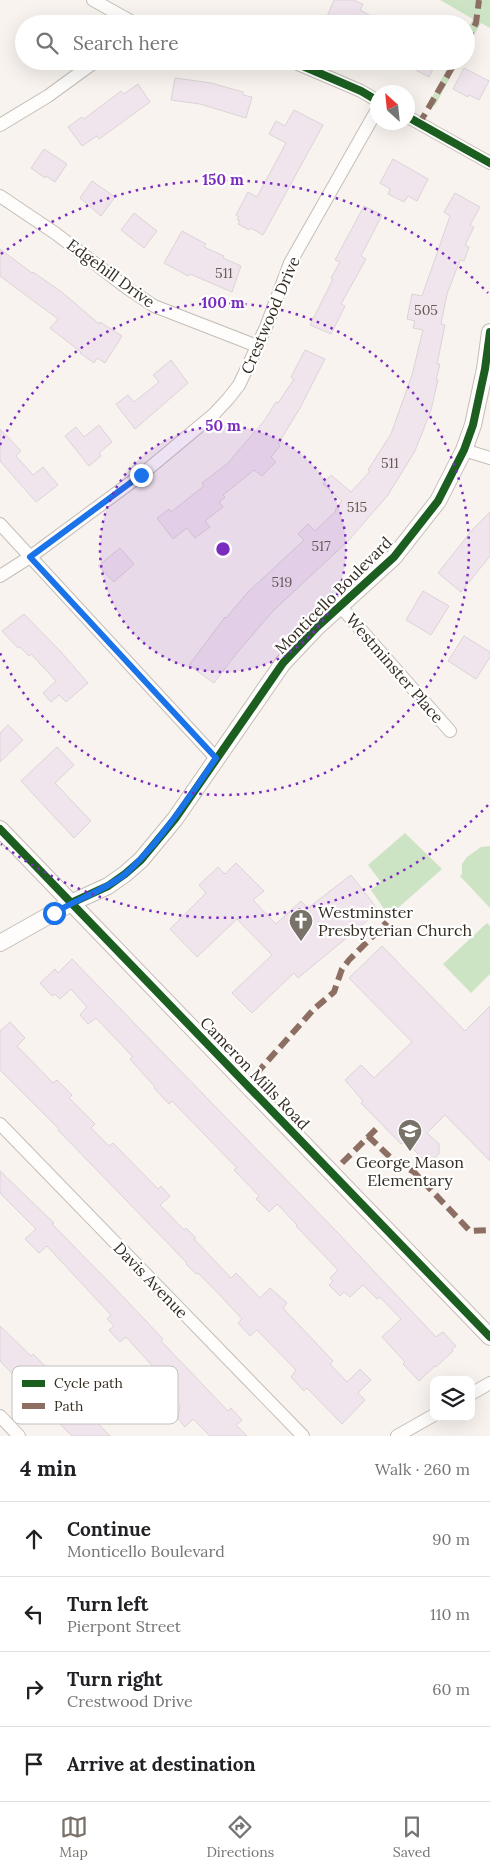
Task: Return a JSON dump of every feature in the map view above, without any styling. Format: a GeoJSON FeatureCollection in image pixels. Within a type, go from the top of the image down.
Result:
{"type":"FeatureCollection","features":[{"type":"Feature","properties":{"kind":"street"},"geometry":{"type":"LineString","coordinates":[[93,0],[119,15]]}},
{"type":"Feature","properties":{"kind":"street"},"geometry":{"type":"LineString","coordinates":[[0,125],[48,96],[84,70]]}},
{"type":"Feature","properties":{"kind":"street"},"geometry":{"type":"LineString","coordinates":[[312,70],[370,97]]}},
{"type":"Feature","properties":{"kind":"street"},"geometry":{"type":"LineString","coordinates":[[415,121],[490,163]]}},
{"type":"Feature","properties":{"kind":"street","name":"Crestwood Drive"},"geometry":{"type":"LineString","coordinates":[[0,576],[30,557],[141,475],[214,414],[239,385],[269,320],[290,263],[370,122]]}},
{"type":"Feature","properties":{"kind":"street","name":"Edgehill Drive"},"geometry":{"type":"LineString","coordinates":[[0,196],[55,233],[127,288],[154,306],[257,346]]}},
{"type":"Feature","properties":{"kind":"street","name":"Monticello Boulevard"},"geometry":{"type":"LineString","coordinates":[[0,943],[71,903],[108,886],[141,860],[175,819],[283,663],[340,606],[394,557],[438,501],[464,450],[473,425],[485,369],[490,332]]}},
{"type":"Feature","properties":{"kind":"street"},"geometry":{"type":"LineString","coordinates":[[464,450],[490,458]]}},
{"type":"Feature","properties":{"kind":"street"},"geometry":{"type":"LineString","coordinates":[[0,524],[216,758]]}},
{"type":"Feature","properties":{"kind":"street","name":"Westminster Place"},"geometry":{"type":"LineString","coordinates":[[340,606],[450,731]]}},
{"type":"Feature","properties":{"kind":"street","name":"Cameron Mills Road"},"geometry":{"type":"LineString","coordinates":[[0,829],[490,1336]]}},
{"type":"Feature","properties":{"kind":"street","name":"Davis Avenue"},"geometry":{"type":"LineString","coordinates":[[0,1124],[303,1436]]}},
{"type":"Feature","properties":{"kind":"street"},"geometry":{"type":"LineString","coordinates":[[475,1392],[490,1383]]}},
{"type":"Feature","properties":{"kind":"street"},"geometry":{"type":"LineString","coordinates":[[0,1416],[19,1436]]}},
{"type":"Feature","properties":{"kind":"street"},"geometry":{"type":"LineString","coordinates":[[397,1436],[430,1417]]}},
{"type":"Feature","properties":{"kind":"green space"},"geometry":{"type":"Polygon","coordinates":[[[440,0],[490,0],[490,28],[481,23],[475,33],[475,15],[466,15],[440,0]]]}},
{"type":"Feature","properties":{"kind":"green space"},"geometry":{"type":"Polygon","coordinates":[[[446,70],[454,70],[435,106],[429,103],[446,70]]]}},
{"type":"Feature","properties":{"kind":"green space"},"geometry":{"type":"Polygon","coordinates":[[[405,833],[442,869],[389,916],[371,890],[381,882],[368,865],[405,833]]]}},
{"type":"Feature","properties":{"kind":"green space"},"geometry":{"type":"Polygon","coordinates":[[[490,846],[490,908],[460,876],[462,874],[462,864],[467,857],[481,847],[490,846]]]}},
{"type":"Feature","properties":{"kind":"green space"},"geometry":{"type":"Polygon","coordinates":[[[487,923],[490,926],[490,974],[471,993],[443,964],[487,923]]]}},
{"type":"Feature","properties":{"kind":"building"},"geometry":{"type":"Polygon","coordinates":[[[334,0],[353,0],[363,4],[360,10],[369,15],[328,15],[334,0]]]}},
{"type":"Feature","properties":{"kind":"building"},"geometry":{"type":"Polygon","coordinates":[[[416,70],[432,70],[429,77],[416,70]]]}},
{"type":"Feature","properties":{"kind":"building"},"geometry":{"type":"Polygon","coordinates":[[[463,70],[468,70],[489,81],[479,100],[469,95],[468,97],[453,89],[463,70]]]}},
{"type":"Feature","properties":{"kind":"building"},"geometry":{"type":"Polygon","coordinates":[[[175,78],[211,83],[243,92],[243,95],[252,97],[246,118],[200,104],[171,100],[175,78]]]}},
{"type":"Feature","properties":{"kind":"building"},"geometry":{"type":"Polygon","coordinates":[[[138,84],[150,102],[99,139],[97,136],[82,146],[68,127],[82,117],[84,119],[121,91],[124,94],[138,84]]]}},
{"type":"Feature","properties":{"kind":"building"},"geometry":{"type":"Polygon","coordinates":[[[294,110],[323,125],[263,235],[251,228],[249,230],[238,224],[240,221],[237,220],[239,217],[236,215],[248,192],[257,197],[286,143],[269,134],[276,121],[285,126],[294,110]]]}},
{"type":"Feature","properties":{"kind":"building"},"geometry":{"type":"Polygon","coordinates":[[[44,149],[67,164],[55,182],[46,176],[45,178],[31,168],[44,149]]]}},
{"type":"Feature","properties":{"kind":"building"},"geometry":{"type":"Polygon","coordinates":[[[393,159],[428,179],[417,201],[408,196],[404,202],[388,194],[390,189],[380,183],[393,159]]]}},
{"type":"Feature","properties":{"kind":"building"},"geometry":{"type":"Polygon","coordinates":[[[92,181],[115,197],[101,216],[80,198],[92,181]]]}},
{"type":"Feature","properties":{"kind":"building"},"geometry":{"type":"Polygon","coordinates":[[[455,193],[480,207],[470,225],[474,227],[465,245],[469,247],[464,261],[460,260],[447,294],[441,324],[445,325],[437,364],[440,364],[436,380],[438,380],[431,410],[415,451],[388,495],[348,541],[273,611],[214,683],[189,665],[225,617],[248,592],[304,540],[298,534],[308,524],[315,531],[336,511],[342,501],[323,484],[331,475],[351,492],[370,471],[368,470],[391,434],[412,375],[423,330],[413,328],[415,321],[407,319],[412,294],[422,296],[450,216],[444,212],[455,193]]]}},
{"type":"Feature","properties":{"kind":"building"},"geometry":{"type":"Polygon","coordinates":[[[364,206],[382,215],[361,256],[366,259],[341,304],[345,306],[331,334],[310,325],[340,262],[335,260],[364,206]]]}},
{"type":"Feature","properties":{"kind":"building"},"geometry":{"type":"Polygon","coordinates":[[[134,213],[157,231],[144,248],[121,230],[134,213]]]}},
{"type":"Feature","properties":{"kind":"building"},"geometry":{"type":"Polygon","coordinates":[[[182,231],[206,244],[204,247],[241,266],[232,292],[190,274],[188,276],[164,263],[182,231]]]}},
{"type":"Feature","properties":{"kind":"building"},"geometry":{"type":"Polygon","coordinates":[[[0,249],[63,293],[99,324],[100,322],[122,336],[105,363],[97,358],[94,363],[80,353],[50,328],[58,319],[0,276],[0,249]]]}},
{"type":"Feature","properties":{"kind":"building"},"geometry":{"type":"Polygon","coordinates":[[[305,350],[325,359],[300,408],[278,444],[280,446],[271,457],[276,462],[262,476],[254,470],[223,495],[225,497],[219,502],[223,507],[205,521],[210,527],[195,538],[187,528],[173,539],[157,518],[169,509],[171,512],[204,486],[202,483],[227,464],[264,421],[276,402],[278,403],[294,379],[291,377],[305,350]]]}},
{"type":"Feature","properties":{"kind":"building"},"geometry":{"type":"Polygon","coordinates":[[[171,360],[188,383],[135,429],[116,404],[128,395],[134,402],[159,382],[153,375],[171,360]]]}},
{"type":"Feature","properties":{"kind":"building"},"geometry":{"type":"Polygon","coordinates":[[[99,425],[112,442],[99,453],[101,456],[89,466],[65,436],[76,427],[84,437],[99,425]]]}},
{"type":"Feature","properties":{"kind":"building"},"geometry":{"type":"Polygon","coordinates":[[[0,429],[21,451],[16,456],[33,475],[43,467],[58,485],[36,502],[0,461],[0,429]]]}},
{"type":"Feature","properties":{"kind":"building"},"geometry":{"type":"Polygon","coordinates":[[[490,512],[490,556],[461,592],[438,573],[473,529],[490,512]]]}},
{"type":"Feature","properties":{"kind":"building"},"geometry":{"type":"Polygon","coordinates":[[[120,548],[134,564],[114,582],[98,566],[120,548]]]}},
{"type":"Feature","properties":{"kind":"building"},"geometry":{"type":"Polygon","coordinates":[[[423,591],[449,606],[431,635],[406,620],[423,591]]]}},
{"type":"Feature","properties":{"kind":"building"},"geometry":{"type":"Polygon","coordinates":[[[24,614],[88,683],[66,702],[59,695],[51,702],[43,693],[56,681],[31,654],[29,656],[20,647],[18,648],[2,631],[24,614]]]}},
{"type":"Feature","properties":{"kind":"building"},"geometry":{"type":"Polygon","coordinates":[[[464,636],[490,652],[490,657],[476,679],[448,661],[464,636]]]}},
{"type":"Feature","properties":{"kind":"building"},"geometry":{"type":"Polygon","coordinates":[[[8,725],[23,740],[0,762],[0,733],[8,725]]]}},
{"type":"Feature","properties":{"kind":"building"},"geometry":{"type":"Polygon","coordinates":[[[57,747],[74,765],[55,783],[91,821],[74,838],[21,781],[57,747]]]}},
{"type":"Feature","properties":{"kind":"building","name":"Westminster Presbyterian Church"},"geometry":{"type":"Polygon","coordinates":[[[236,863],[264,891],[253,900],[276,924],[301,901],[308,908],[351,875],[379,911],[298,978],[294,973],[252,1013],[232,993],[272,955],[237,919],[197,957],[170,929],[206,893],[199,885],[218,867],[225,874],[236,863]]]}},
{"type":"Feature","properties":{"kind":"building"},"geometry":{"type":"Polygon","coordinates":[[[382,946],[465,1031],[490,1006],[490,1161],[445,1115],[427,1133],[439,1144],[439,1154],[432,1160],[423,1159],[405,1141],[401,1144],[361,1103],[363,1101],[345,1080],[361,1065],[374,1078],[412,1042],[349,978],[382,946]]]}},
{"type":"Feature","properties":{"kind":"building"},"geometry":{"type":"Polygon","coordinates":[[[72,959],[338,1233],[436,1337],[443,1332],[456,1346],[436,1367],[419,1381],[403,1364],[405,1362],[382,1337],[401,1319],[380,1297],[377,1299],[363,1285],[350,1297],[344,1292],[340,1296],[329,1285],[333,1281],[330,1278],[338,1270],[279,1206],[277,1204],[269,1212],[256,1199],[259,1196],[234,1170],[237,1168],[172,1101],[169,1104],[130,1059],[133,1057],[96,1018],[88,1024],[80,1015],[87,1007],[71,989],[60,999],[55,994],[52,996],[40,983],[55,969],[58,973],[72,959]]]}},
{"type":"Feature","properties":{"kind":"building"},"geometry":{"type":"Polygon","coordinates":[[[10,1022],[25,1038],[17,1046],[53,1083],[57,1080],[72,1095],[69,1098],[95,1124],[91,1128],[109,1146],[113,1143],[158,1189],[161,1186],[170,1196],[160,1205],[184,1230],[186,1228],[196,1238],[194,1239],[231,1278],[236,1273],[260,1298],[270,1288],[287,1303],[283,1308],[333,1361],[330,1364],[347,1382],[360,1369],[371,1380],[358,1393],[365,1400],[342,1424],[307,1388],[304,1391],[291,1377],[296,1370],[257,1330],[250,1336],[238,1323],[242,1319],[218,1293],[186,1264],[59,1129],[0,1070],[0,1031],[10,1022]]]}},
{"type":"Feature","properties":{"kind":"building"},"geometry":{"type":"Polygon","coordinates":[[[0,1171],[54,1223],[52,1224],[163,1339],[161,1341],[228,1411],[231,1408],[242,1420],[236,1425],[247,1436],[210,1436],[193,1419],[185,1427],[178,1419],[180,1405],[178,1403],[178,1366],[153,1366],[126,1337],[120,1342],[109,1330],[114,1326],[107,1319],[111,1315],[47,1246],[39,1253],[25,1239],[36,1229],[0,1193],[0,1171]]]}},
{"type":"Feature","properties":{"kind":"building"},"geometry":{"type":"Polygon","coordinates":[[[0,1326],[31,1356],[33,1354],[45,1366],[12,1366],[12,1373],[0,1361],[0,1326]]]}},
{"type":"Feature","properties":{"kind":"building"},"geometry":{"type":"Polygon","coordinates":[[[60,1424],[99,1424],[110,1436],[72,1436],[60,1424]]]}},
{"type":"Feature","properties":{"kind":"marked path"},"geometry":{"type":"LineString","coordinates":[[475,25],[479,0]]}},
{"type":"Feature","properties":{"kind":"marked path"},"geometry":{"type":"LineString","coordinates":[[419,124],[451,70]]}},
{"type":"Feature","properties":{"kind":"marked path"},"geometry":{"type":"LineString","coordinates":[[256,1074],[314,1009],[334,992],[342,969],[387,922]]}},
{"type":"Feature","properties":{"kind":"marked path"},"geometry":{"type":"LineString","coordinates":[[342,1163],[378,1127]]}},
{"type":"Feature","properties":{"kind":"marked path"},"geometry":{"type":"LineString","coordinates":[[368,1136],[392,1159],[414,1172],[470,1231],[490,1230]]}},
{"type":"Feature","properties":{"kind":"cycle path"},"geometry":{"type":"LineString","coordinates":[[312,70],[370,96]]}},
{"type":"Feature","properties":{"kind":"cycle path"},"geometry":{"type":"LineString","coordinates":[[415,121],[490,163]]}},
{"type":"Feature","properties":{"kind":"cycle path"},"geometry":{"type":"LineString","coordinates":[[71,903],[108,886],[141,860],[175,819],[283,663],[317,627],[394,557],[438,501],[464,450],[473,425],[485,369],[490,332]]}},
{"type":"Feature","properties":{"kind":"cycle path"},"geometry":{"type":"LineString","coordinates":[[0,829],[490,1337]]}},
{"type":"Feature","properties":{"kind":"place","name":"Westminster Presbyterian Church"},"geometry":{"type":"Point","coordinates":[301,942]}},
{"type":"Feature","properties":{"kind":"place","name":"George Mason Elementary"},"geometry":{"type":"Point","coordinates":[410,1152]}},
{"type":"Feature","properties":{"kind":"route"},"geometry":{"type":"LineString","coordinates":[[54,913],[108,886],[141,860],[175,819],[216,758],[30,557],[141,475]]}}]}
